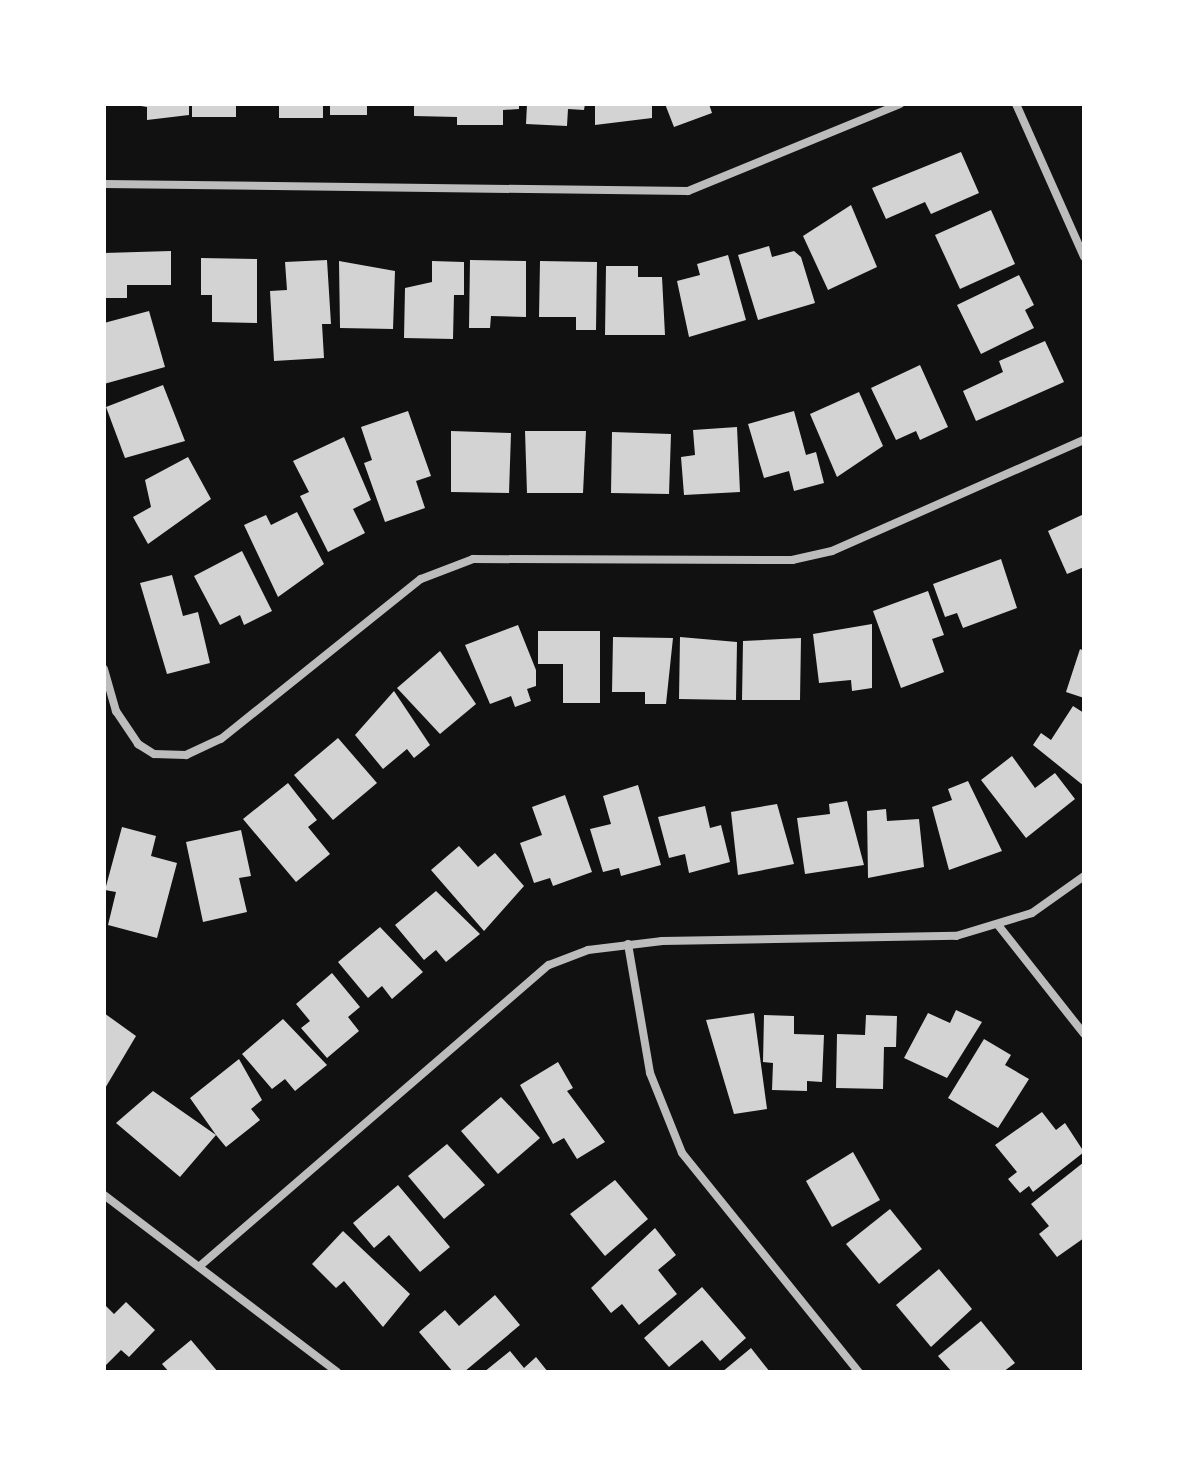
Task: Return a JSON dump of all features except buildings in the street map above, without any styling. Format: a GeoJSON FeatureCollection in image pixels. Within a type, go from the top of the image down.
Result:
{"type":"FeatureCollection","features":[{"type":"Feature","properties":{"kind":"street"},"geometry":{"type":"LineString","coordinates":[[104,184],[688,191],[900,104]]}},
{"type":"Feature","properties":{"kind":"street"},"geometry":{"type":"LineString","coordinates":[[1016,104],[1084,257]]}},
{"type":"Feature","properties":{"kind":"street"},"geometry":{"type":"LineString","coordinates":[[104,669],[116,711],[138,744],[154,754],[186,755],[221,739],[421,579],[473,559],[792,560],[832,551],[1084,440]]}},
{"type":"Feature","properties":{"kind":"street"},"geometry":{"type":"LineString","coordinates":[[201,1265],[517,986],[588,950],[628,944],[912,941],[998,925],[1032,913],[1084,876]]}},
{"type":"Feature","properties":{"kind":"street"},"geometry":{"type":"LineString","coordinates":[[998,925],[1084,1034]]}},
{"type":"Feature","properties":{"kind":"street"},"geometry":{"type":"LineString","coordinates":[[628,944],[650,1073],[682,1153],[859,1372]]}},
{"type":"Feature","properties":{"kind":"street"},"geometry":{"type":"LineString","coordinates":[[104,1195],[201,1265],[337,1372]]}}]}
